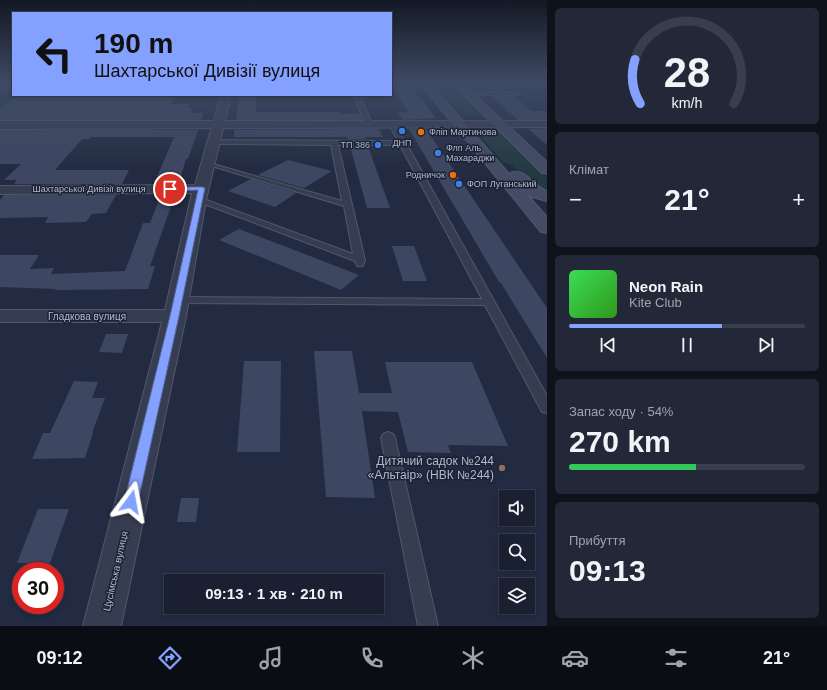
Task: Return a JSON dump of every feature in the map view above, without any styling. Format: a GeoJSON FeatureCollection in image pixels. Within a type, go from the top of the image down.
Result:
{"type":"FeatureCollection","features":[{"type":"Feature","properties":{"kind":"main road"},"geometry":{"type":"LineString","coordinates":[[450,111],[547,228]]}},
{"type":"Feature","properties":{"kind":"main road"},"geometry":{"type":"LineString","coordinates":[[486,111],[547,170]]}},
{"type":"Feature","properties":{"kind":"main road"},"geometry":{"type":"LineString","coordinates":[[489,158],[511,169],[535,193],[547,196]]}},
{"type":"Feature","properties":{"kind":"street","name":"Цусімська вулиця"},"geometry":{"type":"LineString","coordinates":[[102,626],[176,308],[200,194],[222,111]]}},
{"type":"Feature","properties":{"kind":"street"},"geometry":{"type":"LineString","coordinates":[[0,124],[213,143],[369,124],[547,124]]}},
{"type":"Feature","properties":{"kind":"street","name":"Шахтарської Дивізії вулиця"},"geometry":{"type":"LineString","coordinates":[[0,190],[200,194]]}},
{"type":"Feature","properties":{"kind":"street","name":"Гладкова вулиця"},"geometry":{"type":"LineString","coordinates":[[0,316],[176,308]]}},
{"type":"Feature","properties":{"kind":"lane"},"geometry":{"type":"LineString","coordinates":[[363,111],[369,124]]}},
{"type":"Feature","properties":{"kind":"lane"},"geometry":{"type":"LineString","coordinates":[[392,124],[547,408]]}},
{"type":"Feature","properties":{"kind":"lane"},"geometry":{"type":"LineString","coordinates":[[213,143],[403,143]]}},
{"type":"Feature","properties":{"kind":"lane"},"geometry":{"type":"LineString","coordinates":[[213,143],[348,205]]}},
{"type":"Feature","properties":{"kind":"lane"},"geometry":{"type":"LineString","coordinates":[[200,194],[360,262],[334,143]]}},
{"type":"Feature","properties":{"kind":"lane"},"geometry":{"type":"LineString","coordinates":[[176,308],[489,302]]}},
{"type":"Feature","properties":{"kind":"lane"},"geometry":{"type":"LineString","coordinates":[[388,438],[428,626]]}},
{"type":"Feature","properties":{"kind":"shaded area"},"geometry":{"type":"Polygon","coordinates":[[[458,111],[481,111],[487,118],[473,115],[463,117],[458,111]]]}},
{"type":"Feature","properties":{"kind":"shaded area"},"geometry":{"type":"Polygon","coordinates":[[[475,129],[487,132],[499,130],[547,178],[547,193],[533,188],[513,166],[503,162],[475,129]]]}},
{"type":"Feature","properties":{"kind":"building"},"geometry":{"type":"Polygon","coordinates":[[[0,111],[191,111],[190,113],[203,113],[201,120],[0,120],[0,111]]]}},
{"type":"Feature","properties":{"kind":"building"},"geometry":{"type":"Polygon","coordinates":[[[237,111],[256,111],[339,112],[340,114],[360,114],[362,120],[236,120],[237,111]]]}},
{"type":"Feature","properties":{"kind":"building"},"geometry":{"type":"Polygon","coordinates":[[[431,111],[436,118],[403,120],[398,112],[431,111]]]}},
{"type":"Feature","properties":{"kind":"building"},"geometry":{"type":"Polygon","coordinates":[[[508,111],[547,111],[547,120],[518,120],[508,111]]]}},
{"type":"Feature","properties":{"kind":"building"},"geometry":{"type":"Polygon","coordinates":[[[547,128],[547,145],[528,129],[547,128]]]}},
{"type":"Feature","properties":{"kind":"building"},"geometry":{"type":"Polygon","coordinates":[[[379,129],[383,137],[364,137],[365,139],[348,139],[347,137],[234,137],[234,130],[379,129]]]}},
{"type":"Feature","properties":{"kind":"building"},"geometry":{"type":"Polygon","coordinates":[[[409,129],[426,129],[547,308],[547,358],[499,282],[409,129]]]}},
{"type":"Feature","properties":{"kind":"building"},"geometry":{"type":"Polygon","coordinates":[[[0,130],[198,130],[188,159],[186,159],[180,179],[156,179],[174,137],[91,137],[89,139],[82,139],[55,170],[129,170],[122,184],[14,184],[17,180],[4,180],[21,164],[0,164],[0,130]]]}},
{"type":"Feature","properties":{"kind":"building"},"geometry":{"type":"Polygon","coordinates":[[[350,146],[368,146],[390,208],[367,208],[350,146]]]}},
{"type":"Feature","properties":{"kind":"building"},"geometry":{"type":"Polygon","coordinates":[[[288,160],[332,171],[304,188],[258,175],[288,160]]]}},
{"type":"Feature","properties":{"kind":"building"},"geometry":{"type":"Polygon","coordinates":[[[251,179],[296,193],[275,207],[228,191],[251,179]]]}},
{"type":"Feature","properties":{"kind":"building"},"geometry":{"type":"Polygon","coordinates":[[[4,195],[116,195],[106,213],[92,214],[86,222],[45,223],[48,217],[0,218],[0,200],[4,195]]]}},
{"type":"Feature","properties":{"kind":"building"},"geometry":{"type":"Polygon","coordinates":[[[161,195],[175,195],[150,266],[155,266],[148,289],[55,290],[56,289],[0,287],[0,255],[39,255],[30,269],[54,268],[51,274],[125,271],[143,223],[150,223],[161,195]]]}},
{"type":"Feature","properties":{"kind":"building"},"geometry":{"type":"Polygon","coordinates":[[[239,229],[359,275],[341,290],[219,240],[239,229]]]}},
{"type":"Feature","properties":{"kind":"building"},"geometry":{"type":"Polygon","coordinates":[[[392,246],[414,246],[427,281],[403,281],[392,246]]]}},
{"type":"Feature","properties":{"kind":"building"},"geometry":{"type":"Polygon","coordinates":[[[106,334],[128,334],[122,353],[99,352],[106,334]]]}},
{"type":"Feature","properties":{"kind":"building"},"geometry":{"type":"Polygon","coordinates":[[[314,351],[352,351],[359,393],[392,393],[385,362],[472,362],[508,446],[448,445],[451,453],[408,452],[398,412],[362,411],[375,498],[326,497],[314,351]]]}},
{"type":"Feature","properties":{"kind":"building"},"geometry":{"type":"Polygon","coordinates":[[[244,361],[281,361],[280,452],[237,452],[244,361]]]}},
{"type":"Feature","properties":{"kind":"building"},"geometry":{"type":"Polygon","coordinates":[[[74,381],[98,382],[92,398],[105,398],[92,433],[85,458],[32,459],[43,433],[50,433],[74,381]]]}},
{"type":"Feature","properties":{"kind":"building"},"geometry":{"type":"Polygon","coordinates":[[[181,498],[199,498],[196,522],[177,522],[181,498]]]}},
{"type":"Feature","properties":{"kind":"building"},"geometry":{"type":"Polygon","coordinates":[[[38,509],[69,509],[50,562],[17,562],[38,509]]]}},
{"type":"Feature","properties":{"kind":"place","name":"ДНП"},"geometry":{"type":"Point","coordinates":[402,131]}},
{"type":"Feature","properties":{"kind":"place","name":"Фліп Мартинова"},"geometry":{"type":"Point","coordinates":[421,132]}},
{"type":"Feature","properties":{"kind":"place","name":"ТП 386"},"geometry":{"type":"Point","coordinates":[378,145]}},
{"type":"Feature","properties":{"kind":"place","name":"Флп Аль Махараджи"},"geometry":{"type":"Point","coordinates":[438,153]}},
{"type":"Feature","properties":{"kind":"place","name":"Родничок"},"geometry":{"type":"Point","coordinates":[453,175]}},
{"type":"Feature","properties":{"kind":"place","name":"ФОП Луганський"},"geometry":{"type":"Point","coordinates":[459,184]}},
{"type":"Feature","properties":{"kind":"place","name":"Дитячий садок №244 «Альтаір» (НВК №244)"},"geometry":{"type":"Point","coordinates":[502,468]}},
{"type":"Feature","properties":{"kind":"route"},"geometry":{"type":"LineString","coordinates":[[131,502],[175,316],[198,200],[202,188],[170,189]]}}]}
